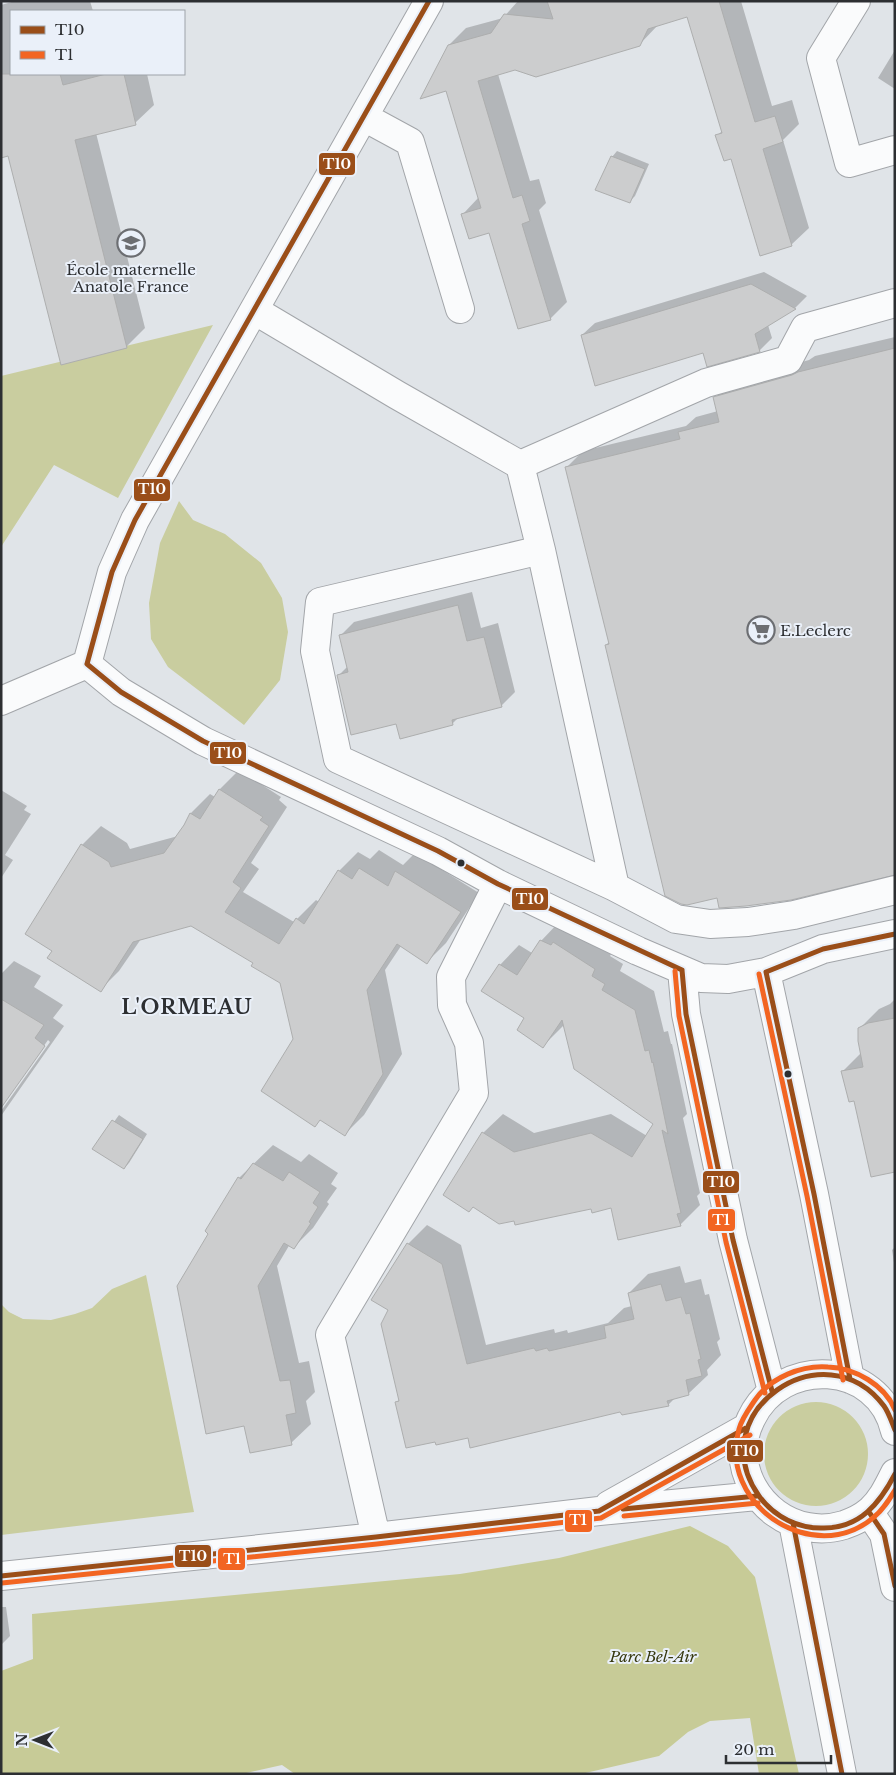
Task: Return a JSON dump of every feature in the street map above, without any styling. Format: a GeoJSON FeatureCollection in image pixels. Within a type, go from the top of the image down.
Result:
{"type":"FeatureCollection","features":[{"type":"Feature","properties":{"kind":"street"},"geometry":{"type":"LineString","coordinates":[[87,664],[112,572],[135,520],[430,1]]}},
{"type":"Feature","properties":{"kind":"street"},"geometry":{"type":"LineString","coordinates":[[856,1],[821,58],[850,163],[895,150]]}},
{"type":"Feature","properties":{"kind":"street"},"geometry":{"type":"LineString","coordinates":[[364,117],[410,142],[460,309]]}},
{"type":"Feature","properties":{"kind":"street"},"geometry":{"type":"LineString","coordinates":[[520,465],[706,383],[788,360],[805,328],[895,303]]}},
{"type":"Feature","properties":{"kind":"street"},"geometry":{"type":"LineString","coordinates":[[254,310],[520,465],[542,550],[615,887]]}},
{"type":"Feature","properties":{"kind":"street"},"geometry":{"type":"LineString","coordinates":[[542,550],[320,602],[315,651],[338,759],[615,887],[676,919],[710,924],[748,922],[794,915],[895,890]]}},
{"type":"Feature","properties":{"kind":"street"},"geometry":{"type":"LineString","coordinates":[[1,701],[87,664]]}},
{"type":"Feature","properties":{"kind":"street"},"geometry":{"type":"LineString","coordinates":[[87,664],[120,692],[203,741],[438,851],[498,884],[701,978],[728,979],[766,972],[822,949],[895,934]]}},
{"type":"Feature","properties":{"kind":"street"},"geometry":{"type":"LineString","coordinates":[[376,1537],[330,1335],[474,1093],[470,1043],[452,1005],[451,977],[498,884]]}},
{"type":"Feature","properties":{"kind":"street"},"geometry":{"type":"LineString","coordinates":[[682,970],[686,1014],[733,1240],[772,1391]]}},
{"type":"Feature","properties":{"kind":"street"},"geometry":{"type":"LineString","coordinates":[[766,972],[812,1184],[850,1379]]}},
{"type":"Feature","properties":{"kind":"street"},"geometry":{"type":"LineString","coordinates":[[895,1431],[887,1402],[866,1388],[850,1379],[830,1374],[809,1374],[790,1380],[772,1391],[756,1407],[746,1428],[743,1452],[747,1475],[757,1496],[773,1512],[793,1523],[812,1528],[832,1528],[852,1522],[869,1512],[886,1494],[895,1473]]}},
{"type":"Feature","properties":{"kind":"street"},"geometry":{"type":"LineString","coordinates":[[600,1511],[746,1428]]}},
{"type":"Feature","properties":{"kind":"street"},"geometry":{"type":"LineString","coordinates":[[1,1576],[376,1537],[600,1511],[757,1496]]}},
{"type":"Feature","properties":{"kind":"street"},"geometry":{"type":"LineString","coordinates":[[869,1512],[884,1534],[895,1588]]}},
{"type":"Feature","properties":{"kind":"street"},"geometry":{"type":"LineString","coordinates":[[793,1523],[842,1774]]}},
{"type":"Feature","properties":{"kind":"green space"},"geometry":{"type":"Polygon","coordinates":[[[213,325],[118,498],[54,465],[1,547],[1,376],[213,325]]]}},
{"type":"Feature","properties":{"kind":"green space"},"geometry":{"type":"Polygon","coordinates":[[[179,501],[193,520],[225,534],[261,563],[282,598],[288,632],[280,680],[244,725],[168,667],[151,639],[149,603],[160,543],[179,501]]]}},
{"type":"Feature","properties":{"kind":"green space"},"geometry":{"type":"Polygon","coordinates":[[[146,1275],[194,1512],[1,1535],[1,1304],[9,1312],[23,1319],[51,1320],[92,1308],[112,1289],[146,1275]]]}},
{"type":"Feature","properties":{"kind":"green space"},"geometry":{"type":"Polygon","coordinates":[[[816,1402],[836,1406],[853,1417],[864,1434],[868,1454],[864,1474],[853,1491],[836,1502],[816,1506],[796,1502],[779,1491],[768,1474],[764,1454],[768,1434],[779,1417],[796,1406],[816,1402]]]}},
{"type":"Feature","properties":{"kind":"green space","name":"Parc Bel-Air"},"geometry":{"type":"Polygon","coordinates":[[[690,1526],[728,1546],[755,1577],[799,1774],[759,1774],[750,1718],[710,1721],[688,1732],[659,1756],[581,1774],[295,1774],[282,1765],[242,1774],[1,1774],[1,1671],[33,1659],[32,1614],[460,1574],[559,1558],[690,1526]]]}},
{"type":"Feature","properties":{"kind":"building"},"geometry":{"type":"Polygon","coordinates":[[[547,1],[719,1],[755,122],[775,116],[783,142],[763,149],[792,246],[760,256],[731,159],[724,161],[715,135],[722,133],[687,17],[648,29],[640,46],[536,77],[515,70],[478,81],[513,198],[522,195],[530,221],[522,224],[551,320],[518,329],[489,233],[469,239],[461,214],[481,208],[446,91],[420,99],[448,45],[491,33],[504,14],[553,19],[547,1]]]}},
{"type":"Feature","properties":{"kind":"building"},"geometry":{"type":"Polygon","coordinates":[[[1,74],[60,75],[63,85],[102,75],[124,75],[136,125],[75,140],[127,348],[61,365],[8,156],[1,158],[1,74]]]}},
{"type":"Feature","properties":{"kind":"building"},"geometry":{"type":"Polygon","coordinates":[[[611,156],[645,169],[630,203],[595,190],[611,156]]]}},
{"type":"Feature","properties":{"kind":"building"},"geometry":{"type":"Polygon","coordinates":[[[751,284],[796,309],[755,334],[760,352],[707,367],[703,353],[595,386],[581,335],[751,284]]]}},
{"type":"Feature","properties":{"kind":"building","name":"E.Leclerc"},"geometry":{"type":"Polygon","coordinates":[[[895,348],[895,875],[791,900],[719,908],[717,898],[687,905],[681,904],[665,896],[605,645],[609,644],[565,467],[680,439],[678,432],[719,422],[713,397],[798,372],[895,348]]]}},
{"type":"Feature","properties":{"kind":"building"},"geometry":{"type":"Polygon","coordinates":[[[458,605],[467,641],[484,637],[502,707],[452,720],[453,725],[400,739],[396,724],[351,735],[337,675],[348,672],[339,635],[458,605]]]}},
{"type":"Feature","properties":{"kind":"building"},"geometry":{"type":"Polygon","coordinates":[[[219,789],[263,817],[260,820],[269,826],[233,882],[241,888],[225,912],[279,944],[296,918],[304,924],[338,870],[352,879],[359,868],[388,886],[395,871],[461,912],[427,964],[397,944],[367,990],[383,1074],[345,1136],[320,1120],[315,1127],[261,1091],[293,1039],[280,983],[251,966],[253,963],[191,926],[133,942],[101,992],[47,958],[52,951],[25,934],[81,844],[109,862],[111,867],[164,853],[184,825],[190,813],[200,819],[219,789]]]}},
{"type":"Feature","properties":{"kind":"building"},"geometry":{"type":"Polygon","coordinates":[[[540,940],[551,945],[553,942],[595,969],[592,976],[605,984],[602,990],[635,1010],[645,1051],[649,1050],[653,1062],[668,1134],[662,1130],[681,1213],[677,1214],[681,1226],[618,1240],[611,1208],[592,1213],[591,1209],[515,1225],[514,1221],[499,1224],[473,1207],[469,1212],[443,1195],[482,1132],[514,1152],[591,1133],[632,1157],[653,1124],[574,1069],[562,1020],[543,1048],[517,1030],[524,1018],[481,991],[499,964],[517,975],[540,940]]]}},
{"type":"Feature","properties":{"kind":"building"},"geometry":{"type":"Polygon","coordinates":[[[1,999],[44,1025],[35,1038],[45,1046],[1,1108],[1,999]]]}},
{"type":"Feature","properties":{"kind":"building"},"geometry":{"type":"Polygon","coordinates":[[[895,1018],[895,1172],[871,1177],[854,1101],[849,1102],[841,1071],[863,1067],[858,1041],[858,1028],[868,1023],[895,1018]]]}},
{"type":"Feature","properties":{"kind":"building"},"geometry":{"type":"Polygon","coordinates":[[[112,1120],[143,1139],[124,1169],[92,1149],[112,1120]]]}},
{"type":"Feature","properties":{"kind":"building"},"geometry":{"type":"Polygon","coordinates":[[[253,1163],[283,1181],[289,1172],[320,1192],[313,1203],[318,1207],[309,1222],[311,1223],[294,1249],[284,1243],[258,1286],[280,1381],[290,1380],[296,1413],[286,1415],[292,1445],[250,1453],[244,1426],[206,1434],[177,1286],[208,1234],[205,1231],[238,1177],[241,1179],[253,1163]]]}},
{"type":"Feature","properties":{"kind":"building"},"geometry":{"type":"Polygon","coordinates":[[[407,1243],[442,1264],[467,1364],[534,1348],[536,1351],[547,1348],[549,1351],[606,1338],[604,1326],[634,1319],[628,1293],[661,1284],[666,1301],[681,1297],[686,1314],[690,1313],[701,1359],[698,1360],[702,1376],[686,1380],[689,1395],[667,1401],[669,1406],[622,1415],[620,1412],[470,1448],[468,1438],[436,1445],[435,1442],[406,1448],[395,1402],[399,1401],[381,1324],[388,1310],[371,1300],[407,1243]]]}},
{"type":"Feature","properties":{"kind":"transit line","name":"T10"},"geometry":{"type":"LineString","coordinates":[[87,664],[112,572],[135,520],[429,1]]}},
{"type":"Feature","properties":{"kind":"transit line","name":"T10"},"geometry":{"type":"LineString","coordinates":[[87,664],[121,692],[203,741],[438,851],[498,884],[682,970]]}},
{"type":"Feature","properties":{"kind":"transit line","name":"T10"},"geometry":{"type":"LineString","coordinates":[[766,972],[823,949],[895,934]]}},
{"type":"Feature","properties":{"kind":"transit line","name":"T10"},"geometry":{"type":"LineString","coordinates":[[682,970],[686,1014],[733,1240],[772,1391]]}},
{"type":"Feature","properties":{"kind":"transit line","name":"T1"},"geometry":{"type":"LineString","coordinates":[[675,971],[679,1016],[726,1242],[765,1393]]}},
{"type":"Feature","properties":{"kind":"transit line","name":"T10"},"geometry":{"type":"LineString","coordinates":[[766,972],[814,1194],[850,1379]]}},
{"type":"Feature","properties":{"kind":"transit line","name":"T1"},"geometry":{"type":"LineString","coordinates":[[759,974],[807,1196],[843,1380]]}},
{"type":"Feature","properties":{"kind":"transit line","name":"T1"},"geometry":{"type":"LineString","coordinates":[[895,1410],[877,1386],[858,1374],[828,1367],[798,1370],[769,1385],[755,1400],[740,1425],[736,1449],[740,1475],[752,1498],[765,1513],[782,1524],[800,1532],[819,1535],[838,1534],[857,1528],[874,1517],[895,1490]]}},
{"type":"Feature","properties":{"kind":"transit line","name":"T10"},"geometry":{"type":"LineString","coordinates":[[895,1430],[884,1406],[859,1384],[831,1375],[803,1378],[777,1390],[757,1410],[745,1435],[745,1465],[759,1496],[772,1510],[796,1524],[815,1528],[837,1527],[858,1519],[883,1495],[895,1474]]}},
{"type":"Feature","properties":{"kind":"transit line","name":"T10"},"geometry":{"type":"LineString","coordinates":[[1,1576],[376,1537],[599,1511],[746,1428]]}},
{"type":"Feature","properties":{"kind":"transit line","name":"T1"},"geometry":{"type":"LineString","coordinates":[[2,1583],[377,1544],[601,1518],[750,1435]]}},
{"type":"Feature","properties":{"kind":"transit line","name":"T10"},"geometry":{"type":"LineString","coordinates":[[623,1509],[757,1496]]}},
{"type":"Feature","properties":{"kind":"transit line","name":"T1"},"geometry":{"type":"LineString","coordinates":[[624,1516],[758,1503]]}},
{"type":"Feature","properties":{"kind":"transit line","name":"T10"},"geometry":{"type":"LineString","coordinates":[[869,1512],[884,1534],[895,1586]]}},
{"type":"Feature","properties":{"kind":"transit line","name":"T10"},"geometry":{"type":"LineString","coordinates":[[793,1523],[842,1774]]}},
{"type":"Feature","properties":{"kind":"place","name":"École maternelle Anatole France"},"geometry":{"type":"Point","coordinates":[131,243]}},
{"type":"Feature","properties":{"kind":"place","name":"E.Leclerc"},"geometry":{"type":"Point","coordinates":[761,630]}},
{"type":"Feature","properties":{"kind":"district","name":"L'ORMEAU"},"geometry":{"type":"Point","coordinates":[187,1007]}}]}
